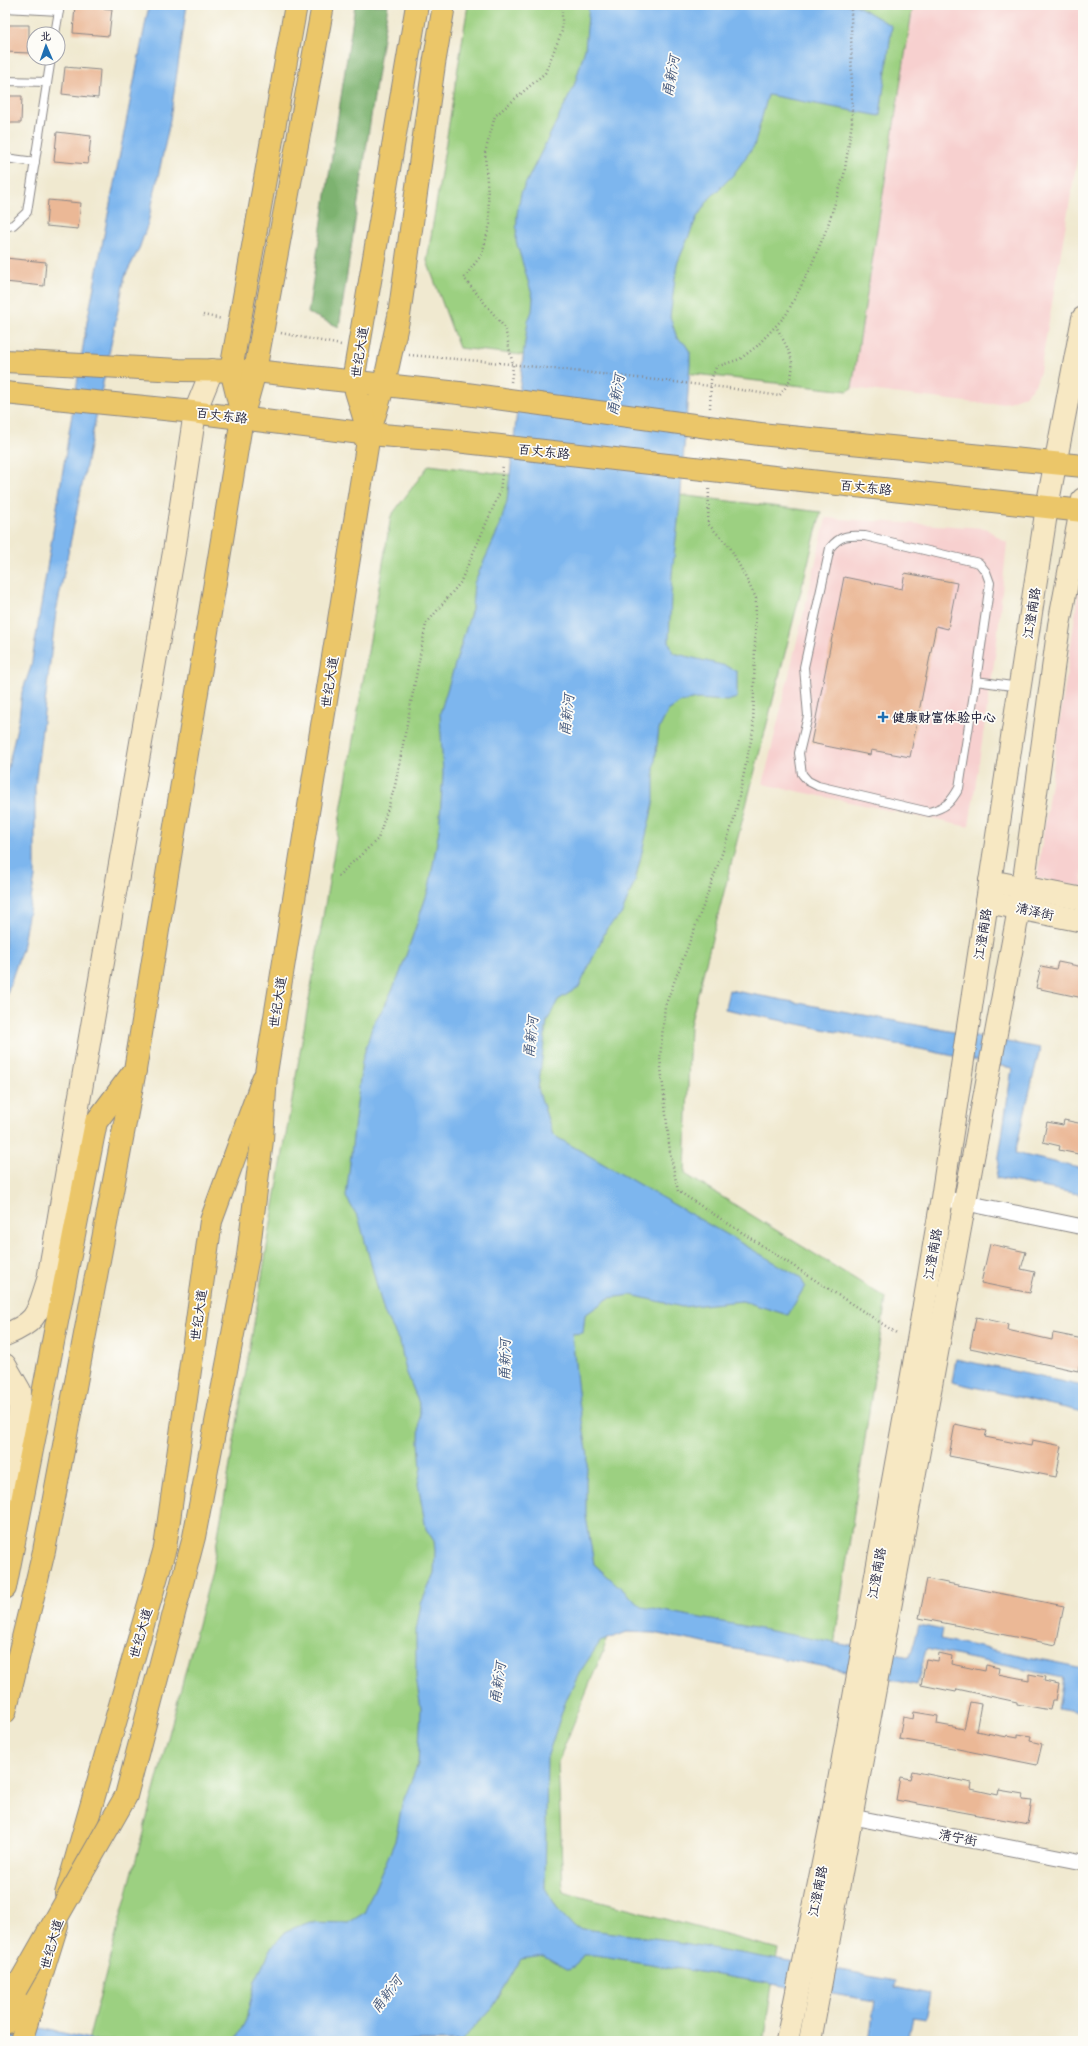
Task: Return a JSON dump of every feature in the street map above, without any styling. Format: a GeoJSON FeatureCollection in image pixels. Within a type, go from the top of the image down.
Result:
{"type":"FeatureCollection","features":[{"type":"Feature","properties":{"kind":"main road"},"geometry":{"type":"LineString","coordinates":[[13,1332],[35,1318],[48,1280],[174,552],[195,412],[222,370],[296,5]]}},
{"type":"Feature","properties":{"kind":"main road"},"geometry":{"type":"LineString","coordinates":[[5,1712],[44,1551],[135,1070],[242,418],[255,371],[323,5]]}},
{"type":"Feature","properties":{"kind":"main road","name":"世纪大道"},"geometry":{"type":"LineString","coordinates":[[22,2041],[165,1548],[212,1220],[266,1073],[368,434],[353,381],[417,5]]}},
{"type":"Feature","properties":{"kind":"main road"},"geometry":{"type":"LineString","coordinates":[[368,434],[384,384],[399,316],[434,64],[444,5]]}},
{"type":"Feature","properties":{"kind":"main road","name":"江澄南路"},"geometry":{"type":"LineString","coordinates":[[810,2041],[843,1815],[914,1364],[942,1198],[1048,507],[1083,318]]}},
{"type":"Feature","properties":{"kind":"main road"},"geometry":{"type":"LineString","coordinates":[[12,361],[179,370],[255,371],[459,393],[760,434],[1083,466]]}},
{"type":"Feature","properties":{"kind":"main road"},"geometry":{"type":"LineString","coordinates":[[222,370],[242,418]]}},
{"type":"Feature","properties":{"kind":"main road","name":"百丈东路"},"geometry":{"type":"LineString","coordinates":[[15,394],[195,412],[368,434],[456,441],[1048,507],[1082,507]]}},
{"type":"Feature","properties":{"kind":"main road","name":"江澄南路"},"geometry":{"type":"LineString","coordinates":[[787,2041],[843,1815],[964,1202],[1023,887],[1059,625],[1082,507]]}},
{"type":"Feature","properties":{"kind":"main road","name":"清泽街"},"geometry":{"type":"LineString","coordinates":[[988,891],[1023,887],[1083,899]]}},
{"type":"Feature","properties":{"kind":"main road","name":"清泽街"},"geometry":{"type":"LineString","coordinates":[[988,891],[1019,908],[1083,922]]}},
{"type":"Feature","properties":{"kind":"main road"},"geometry":{"type":"LineString","coordinates":[[5,1588],[96,1122],[135,1070]]}},
{"type":"Feature","properties":{"kind":"main road"},"geometry":{"type":"LineString","coordinates":[[5,2023],[16,1989],[126,1796],[194,1538],[248,1256],[262,1140],[266,1073]]}},
{"type":"Feature","properties":{"kind":"main road"},"geometry":{"type":"LineString","coordinates":[[5,1366],[8,1368],[20,1391],[19,1418],[5,1506]]}},
{"type":"Feature","properties":{"kind":"street"},"geometry":{"type":"LineString","coordinates":[[942,1198],[1083,1226]]}},
{"type":"Feature","properties":{"kind":"street","name":"清宁街"},"geometry":{"type":"LineString","coordinates":[[843,1815],[1083,1862]]}},
{"type":"Feature","properties":{"kind":"lane"},"geometry":{"type":"LineString","coordinates":[[5,8],[59,8],[56,26]]}},
{"type":"Feature","properties":{"kind":"lane"},"geometry":{"type":"LineString","coordinates":[[5,227],[13,225],[27,212],[50,66]]}},
{"type":"Feature","properties":{"kind":"lane"},"geometry":{"type":"LineString","coordinates":[[5,80],[48,82]]}},
{"type":"Feature","properties":{"kind":"lane"},"geometry":{"type":"LineString","coordinates":[[5,158],[35,162]]}},
{"type":"Feature","properties":{"kind":"lane"},"geometry":{"type":"LineString","coordinates":[[847,535],[865,536],[979,563],[986,572],[990,583],[976,681],[959,788],[951,803],[942,808],[929,812],[818,786],[808,781],[802,774],[798,753],[808,716],[804,667],[830,548],[837,539],[847,535]]}},
{"type":"Feature","properties":{"kind":"lane"},"geometry":{"type":"LineString","coordinates":[[976,681],[1020,687]]}},
{"type":"Feature","properties":{"kind":"path"},"geometry":{"type":"LineString","coordinates":[[710,410],[711,380],[716,367],[740,360],[757,346],[786,315],[809,271],[827,228],[844,175],[852,123],[851,5]]}},
{"type":"Feature","properties":{"kind":"path"},"geometry":{"type":"LineString","coordinates":[[491,362],[729,388],[779,396],[789,385],[793,361],[776,326]]}},
{"type":"Feature","properties":{"kind":"path"},"geometry":{"type":"LineString","coordinates":[[709,486],[708,524],[730,547],[756,598],[753,731],[734,820],[665,1006],[660,1058],[670,1152],[678,1191],[898,1334]]}},
{"type":"Feature","properties":{"kind":"shaded area"},"geometry":{"type":"Polygon","coordinates":[[[913,5],[1083,5],[1083,126],[1040,372],[1035,385],[1024,396],[1009,402],[991,404],[967,402],[852,388],[913,5]]]}},
{"type":"Feature","properties":{"kind":"shaded area","name":"健康财富体验中心"},"geometry":{"type":"Polygon","coordinates":[[[826,518],[985,528],[1007,543],[996,650],[969,827],[763,784],[826,518]]]}},
{"type":"Feature","properties":{"kind":"shaded area"},"geometry":{"type":"Polygon","coordinates":[[[1083,561],[1083,887],[1037,878],[1083,561]]]}},
{"type":"Feature","properties":{"kind":"green space"},"geometry":{"type":"Polygon","coordinates":[[[355,5],[388,5],[339,327],[308,313],[355,5]]]}},
{"type":"Feature","properties":{"kind":"green space"},"geometry":{"type":"Polygon","coordinates":[[[468,5],[913,5],[852,388],[848,391],[459,348],[427,261],[468,5]]]}},
{"type":"Feature","properties":{"kind":"green space"},"geometry":{"type":"Polygon","coordinates":[[[429,465],[821,512],[690,1025],[685,1174],[886,1298],[834,1646],[615,1621],[558,1762],[563,1892],[778,1949],[763,2041],[88,2041],[212,1571],[391,516],[429,465]]]}},
{"type":"Feature","properties":{"kind":"water"},"geometry":{"type":"Polygon","coordinates":[[[149,5],[187,5],[169,126],[148,223],[139,249],[125,276],[56,612],[35,787],[35,877],[22,949],[5,999],[5,781],[19,718],[22,692],[31,667],[87,322],[149,5]]]}},
{"type":"Feature","properties":{"kind":"water","name":"甬新河"},"geometry":{"type":"Polygon","coordinates":[[[589,5],[856,5],[892,26],[880,116],[768,95],[754,146],[733,175],[709,199],[697,217],[677,264],[670,317],[677,338],[685,344],[690,352],[690,364],[680,504],[672,574],[669,641],[673,653],[726,666],[737,672],[737,698],[727,701],[697,699],[681,702],[668,711],[659,729],[654,769],[654,802],[635,881],[621,915],[607,928],[579,987],[558,1000],[547,1021],[538,1089],[553,1135],[800,1277],[805,1286],[788,1315],[742,1301],[682,1307],[631,1295],[609,1298],[585,1315],[583,1333],[572,1334],[579,1402],[588,1456],[586,1516],[594,1564],[642,1607],[910,1657],[919,1625],[942,1630],[940,1639],[1083,1668],[1083,1714],[1058,1709],[1063,1678],[926,1649],[917,1685],[654,1633],[627,1632],[600,1642],[580,1672],[566,1700],[547,1758],[545,1888],[559,1911],[575,1928],[661,1939],[896,1981],[895,1987],[930,1994],[925,2019],[913,2017],[909,2036],[933,2041],[869,2041],[875,2001],[596,1955],[583,1955],[577,1964],[569,1970],[544,1956],[521,1959],[493,2007],[461,2041],[235,2041],[246,2020],[255,1981],[271,1949],[286,1931],[310,1922],[348,1923],[364,1913],[395,1841],[402,1804],[418,1764],[421,1709],[416,1677],[416,1631],[421,1604],[434,1574],[435,1551],[434,1541],[426,1529],[418,1484],[421,1468],[419,1442],[420,1406],[406,1371],[400,1343],[384,1312],[359,1219],[346,1197],[362,1061],[373,1024],[385,1005],[400,973],[429,888],[439,830],[443,774],[440,713],[472,609],[474,583],[499,528],[507,501],[524,349],[528,321],[532,311],[533,298],[516,241],[517,214],[521,193],[574,86],[585,49],[589,5]]]}},
{"type":"Feature","properties":{"kind":"water"},"geometry":{"type":"Polygon","coordinates":[[[729,990],[1040,1048],[1015,1153],[1083,1169],[1083,1195],[996,1178],[1012,1068],[725,1009],[729,990]]]}},
{"type":"Feature","properties":{"kind":"water"},"geometry":{"type":"Polygon","coordinates":[[[956,1359],[1083,1386],[1083,1412],[952,1382],[956,1359]]]}},
{"type":"Feature","properties":{"kind":"water"},"geometry":{"type":"Polygon","coordinates":[[[5,2020],[99,2041],[5,2041],[5,2020]]]}},
{"type":"Feature","properties":{"kind":"building"},"geometry":{"type":"Polygon","coordinates":[[[75,5],[100,5],[99,8],[112,9],[109,36],[73,33],[75,5]]]}},
{"type":"Feature","properties":{"kind":"building"},"geometry":{"type":"Polygon","coordinates":[[[5,25],[29,25],[26,26],[26,53],[5,52],[5,25]]]}},
{"type":"Feature","properties":{"kind":"building"},"geometry":{"type":"Polygon","coordinates":[[[65,67],[100,70],[98,98],[62,94],[65,67]]]}},
{"type":"Feature","properties":{"kind":"building"},"geometry":{"type":"Polygon","coordinates":[[[5,96],[22,96],[21,123],[5,123],[5,96]]]}},
{"type":"Feature","properties":{"kind":"building"},"geometry":{"type":"Polygon","coordinates":[[[57,132],[91,136],[88,164],[54,161],[57,132]]]}},
{"type":"Feature","properties":{"kind":"building"},"geometry":{"type":"Polygon","coordinates":[[[48,200],[81,203],[78,229],[46,226],[48,200]]]}},
{"type":"Feature","properties":{"kind":"building"},"geometry":{"type":"Polygon","coordinates":[[[5,258],[46,262],[44,286],[5,282],[5,258]]]}},
{"type":"Feature","properties":{"kind":"building"},"geometry":{"type":"Polygon","coordinates":[[[905,573],[957,583],[948,629],[936,626],[910,757],[871,750],[870,755],[811,743],[844,577],[902,589],[905,573]]]}},
{"type":"Feature","properties":{"kind":"building"},"geometry":{"type":"Polygon","coordinates":[[[1058,962],[1083,967],[1083,998],[1036,988],[1041,966],[1056,969],[1058,962]]]}},
{"type":"Feature","properties":{"kind":"building"},"geometry":{"type":"Polygon","coordinates":[[[1064,1120],[1083,1124],[1083,1155],[1059,1150],[1060,1146],[1043,1142],[1047,1122],[1063,1125],[1064,1120]]]}},
{"type":"Feature","properties":{"kind":"building"},"geometry":{"type":"Polygon","coordinates":[[[990,1244],[1026,1252],[1021,1269],[1035,1272],[1030,1293],[981,1283],[990,1244]]]}},
{"type":"Feature","properties":{"kind":"building"},"geometry":{"type":"Polygon","coordinates":[[[976,1317],[1008,1324],[1007,1330],[1052,1340],[1053,1333],[1083,1339],[1083,1350],[1078,1371],[970,1348],[976,1317]]]}},
{"type":"Feature","properties":{"kind":"building"},"geometry":{"type":"Polygon","coordinates":[[[955,1424],[987,1431],[985,1437],[1031,1446],[1032,1440],[1062,1446],[1056,1477],[949,1456],[955,1424]]]}},
{"type":"Feature","properties":{"kind":"building"},"geometry":{"type":"Polygon","coordinates":[[[927,1579],[1064,1606],[1056,1645],[919,1618],[927,1579]]]}},
{"type":"Feature","properties":{"kind":"building"},"geometry":{"type":"Polygon","coordinates":[[[939,1653],[952,1656],[951,1664],[985,1671],[986,1665],[999,1668],[998,1674],[1029,1680],[1029,1674],[1045,1677],[1044,1681],[1059,1684],[1056,1700],[1052,1700],[1050,1710],[1017,1704],[1017,1702],[957,1689],[956,1692],[921,1685],[926,1659],[938,1661],[939,1653]]]}},
{"type":"Feature","properties":{"kind":"building"},"geometry":{"type":"Polygon","coordinates":[[[970,1702],[981,1704],[976,1731],[1007,1737],[1007,1735],[1018,1737],[1018,1734],[1031,1736],[1030,1741],[1042,1744],[1037,1765],[899,1739],[903,1717],[913,1719],[914,1712],[938,1716],[937,1724],[964,1729],[970,1702]]]}},
{"type":"Feature","properties":{"kind":"building"},"geometry":{"type":"Polygon","coordinates":[[[912,1771],[972,1783],[971,1789],[998,1795],[999,1790],[1023,1794],[1022,1800],[1032,1801],[1028,1824],[896,1800],[900,1777],[910,1779],[912,1771]]]}},
{"type":"Feature","properties":{"kind":"place","name":"健康财富体验中心"},"geometry":{"type":"Point","coordinates":[883,717]}}]}
